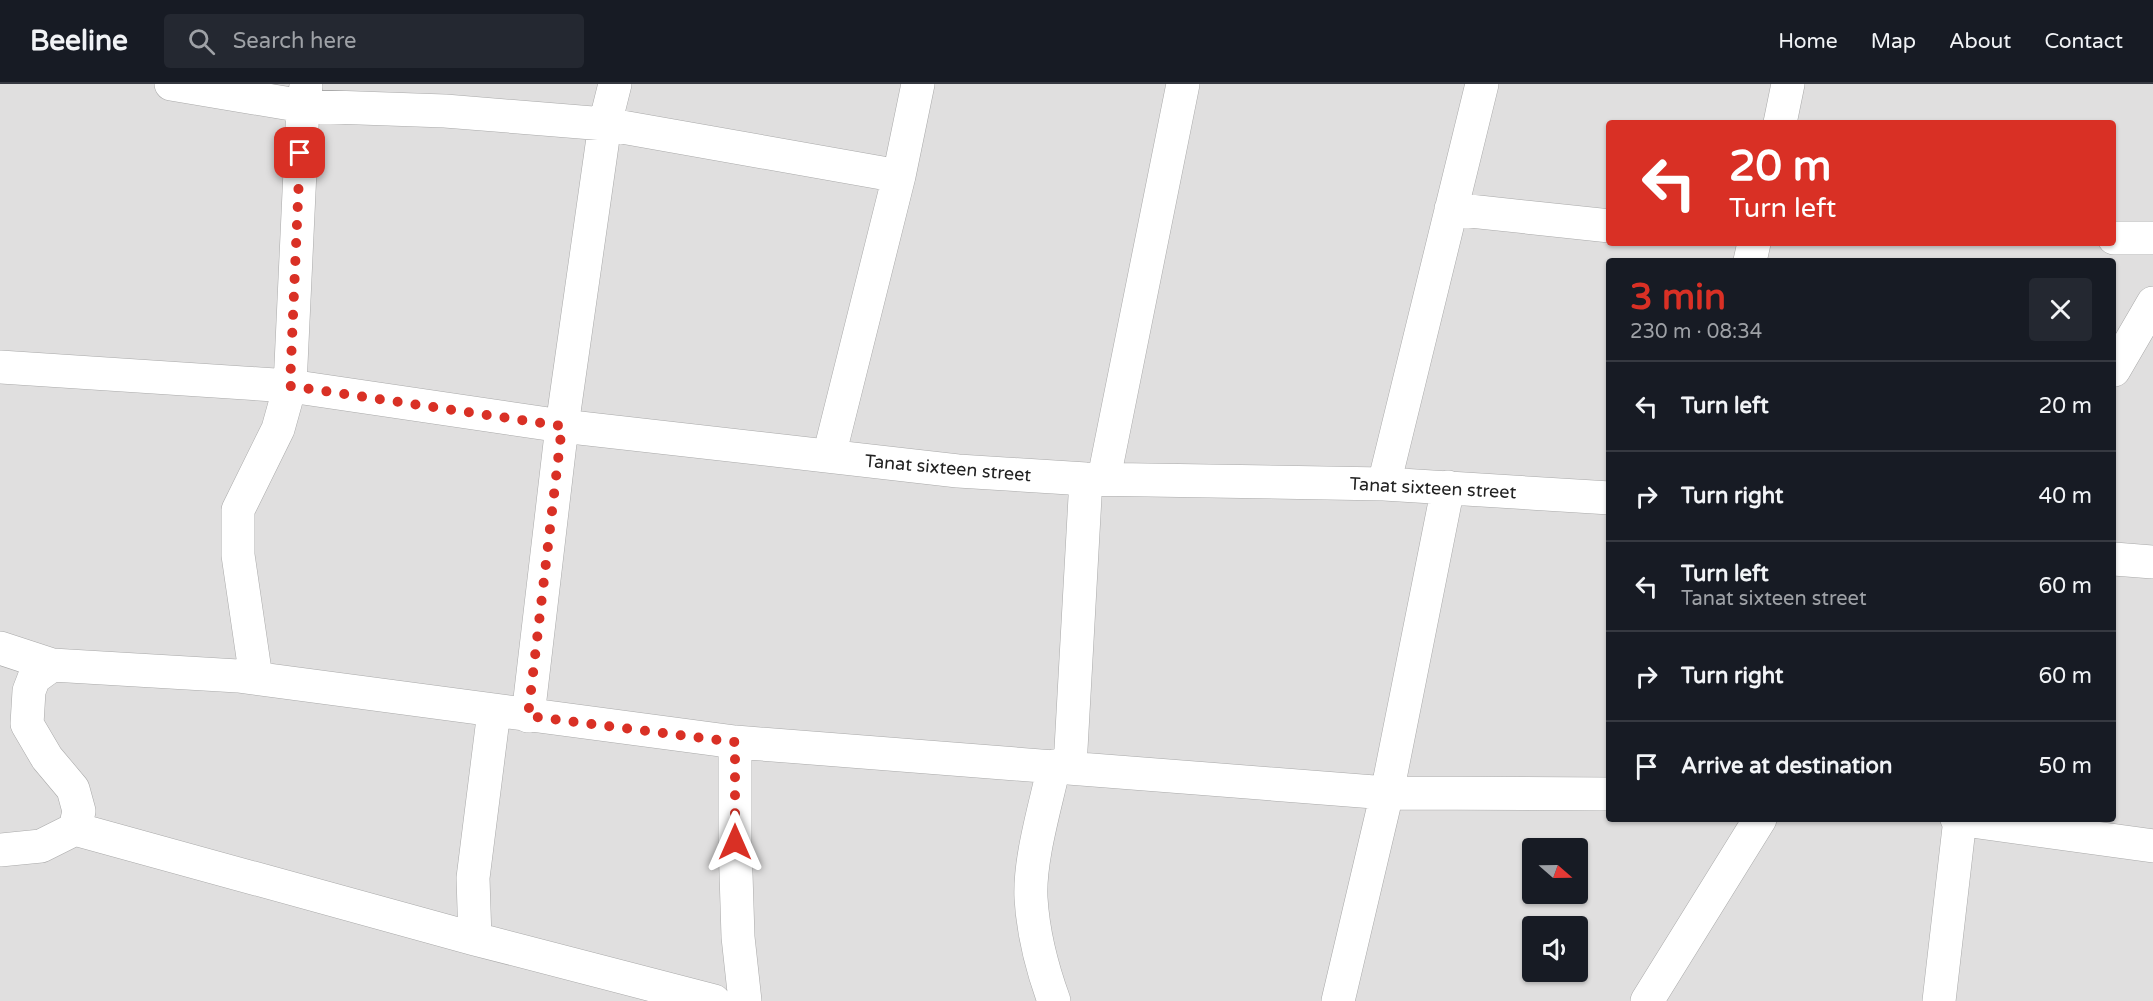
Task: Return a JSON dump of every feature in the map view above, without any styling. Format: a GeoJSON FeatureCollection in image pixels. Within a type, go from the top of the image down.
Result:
{"type":"FeatureCollection","features":[{"type":"Feature","properties":{"kind":"street"},"geometry":{"type":"LineString","coordinates":[[171,84],[605,124],[899,176]]}},
{"type":"Feature","properties":{"kind":"street"},"geometry":{"type":"LineString","coordinates":[[528,716],[562,426],[605,124],[615,84]]}},
{"type":"Feature","properties":{"kind":"street"},"geometry":{"type":"LineString","coordinates":[[829,456],[899,176],[918,84]]}},
{"type":"Feature","properties":{"kind":"street"},"geometry":{"type":"LineString","coordinates":[[1054,1001],[1036,940],[1031,896],[1036,849],[1062,767],[1095,479],[1183,84]]}},
{"type":"Feature","properties":{"kind":"street"},"geometry":{"type":"LineString","coordinates":[[1384,484],[1482,84]]}},
{"type":"Feature","properties":{"kind":"street"},"geometry":{"type":"LineString","coordinates":[[1781,120],[1788,84]]}},
{"type":"Feature","properties":{"kind":"street"},"geometry":{"type":"LineString","coordinates":[[256,678],[238,555],[238,510],[278,429],[290,386],[305,95]]}},
{"type":"Feature","properties":{"kind":"street"},"geometry":{"type":"LineString","coordinates":[[1451,209],[1606,226]]}},
{"type":"Feature","properties":{"kind":"street"},"geometry":{"type":"LineString","coordinates":[[2116,238],[2153,238]]}},
{"type":"Feature","properties":{"kind":"street"},"geometry":{"type":"LineString","coordinates":[[2116,367],[2153,303]]}},
{"type":"Feature","properties":{"kind":"street","name":"Tanat sixteen street"},"geometry":{"type":"LineString","coordinates":[[0,368],[290,386],[562,426],[958,471],[1095,479],[1384,484],[1606,498]]}},
{"type":"Feature","properties":{"kind":"street"},"geometry":{"type":"LineString","coordinates":[[1338,1001],[1387,793],[1448,488]]}},
{"type":"Feature","properties":{"kind":"street"},"geometry":{"type":"LineString","coordinates":[[2116,559],[2153,562]]}},
{"type":"Feature","properties":{"kind":"street"},"geometry":{"type":"LineString","coordinates":[[0,648],[52,665],[256,678],[735,742],[1387,793],[1606,794]]}},
{"type":"Feature","properties":{"kind":"street"},"geometry":{"type":"LineString","coordinates":[[52,665],[34,678],[28,691],[27,724],[47,758],[73,789],[79,811],[75,829]]}},
{"type":"Feature","properties":{"kind":"street"},"geometry":{"type":"LineString","coordinates":[[475,939],[473,878],[494,711]]}},
{"type":"Feature","properties":{"kind":"street"},"geometry":{"type":"LineString","coordinates":[[735,742],[738,937],[746,1001]]}},
{"type":"Feature","properties":{"kind":"street"},"geometry":{"type":"LineString","coordinates":[[1647,1001],[1758,822]]}},
{"type":"Feature","properties":{"kind":"street"},"geometry":{"type":"LineString","coordinates":[[1939,1001],[1959,822]]}},
{"type":"Feature","properties":{"kind":"street"},"geometry":{"type":"LineString","coordinates":[[1981,822],[2153,846]]}},
{"type":"Feature","properties":{"kind":"street"},"geometry":{"type":"LineString","coordinates":[[0,850],[41,846],[75,829],[475,939],[714,1001]]}},
{"type":"Feature","properties":{"kind":"shaded area"},"geometry":{"type":"Polygon","coordinates":[[[0,84],[2153,84],[2153,1001],[0,1001],[0,84]]]}},
{"type":"Feature","properties":{"kind":"route"},"geometry":{"type":"LineString","coordinates":[[300,153],[290,386],[562,426],[528,716],[735,742],[735,842]]}}]}
